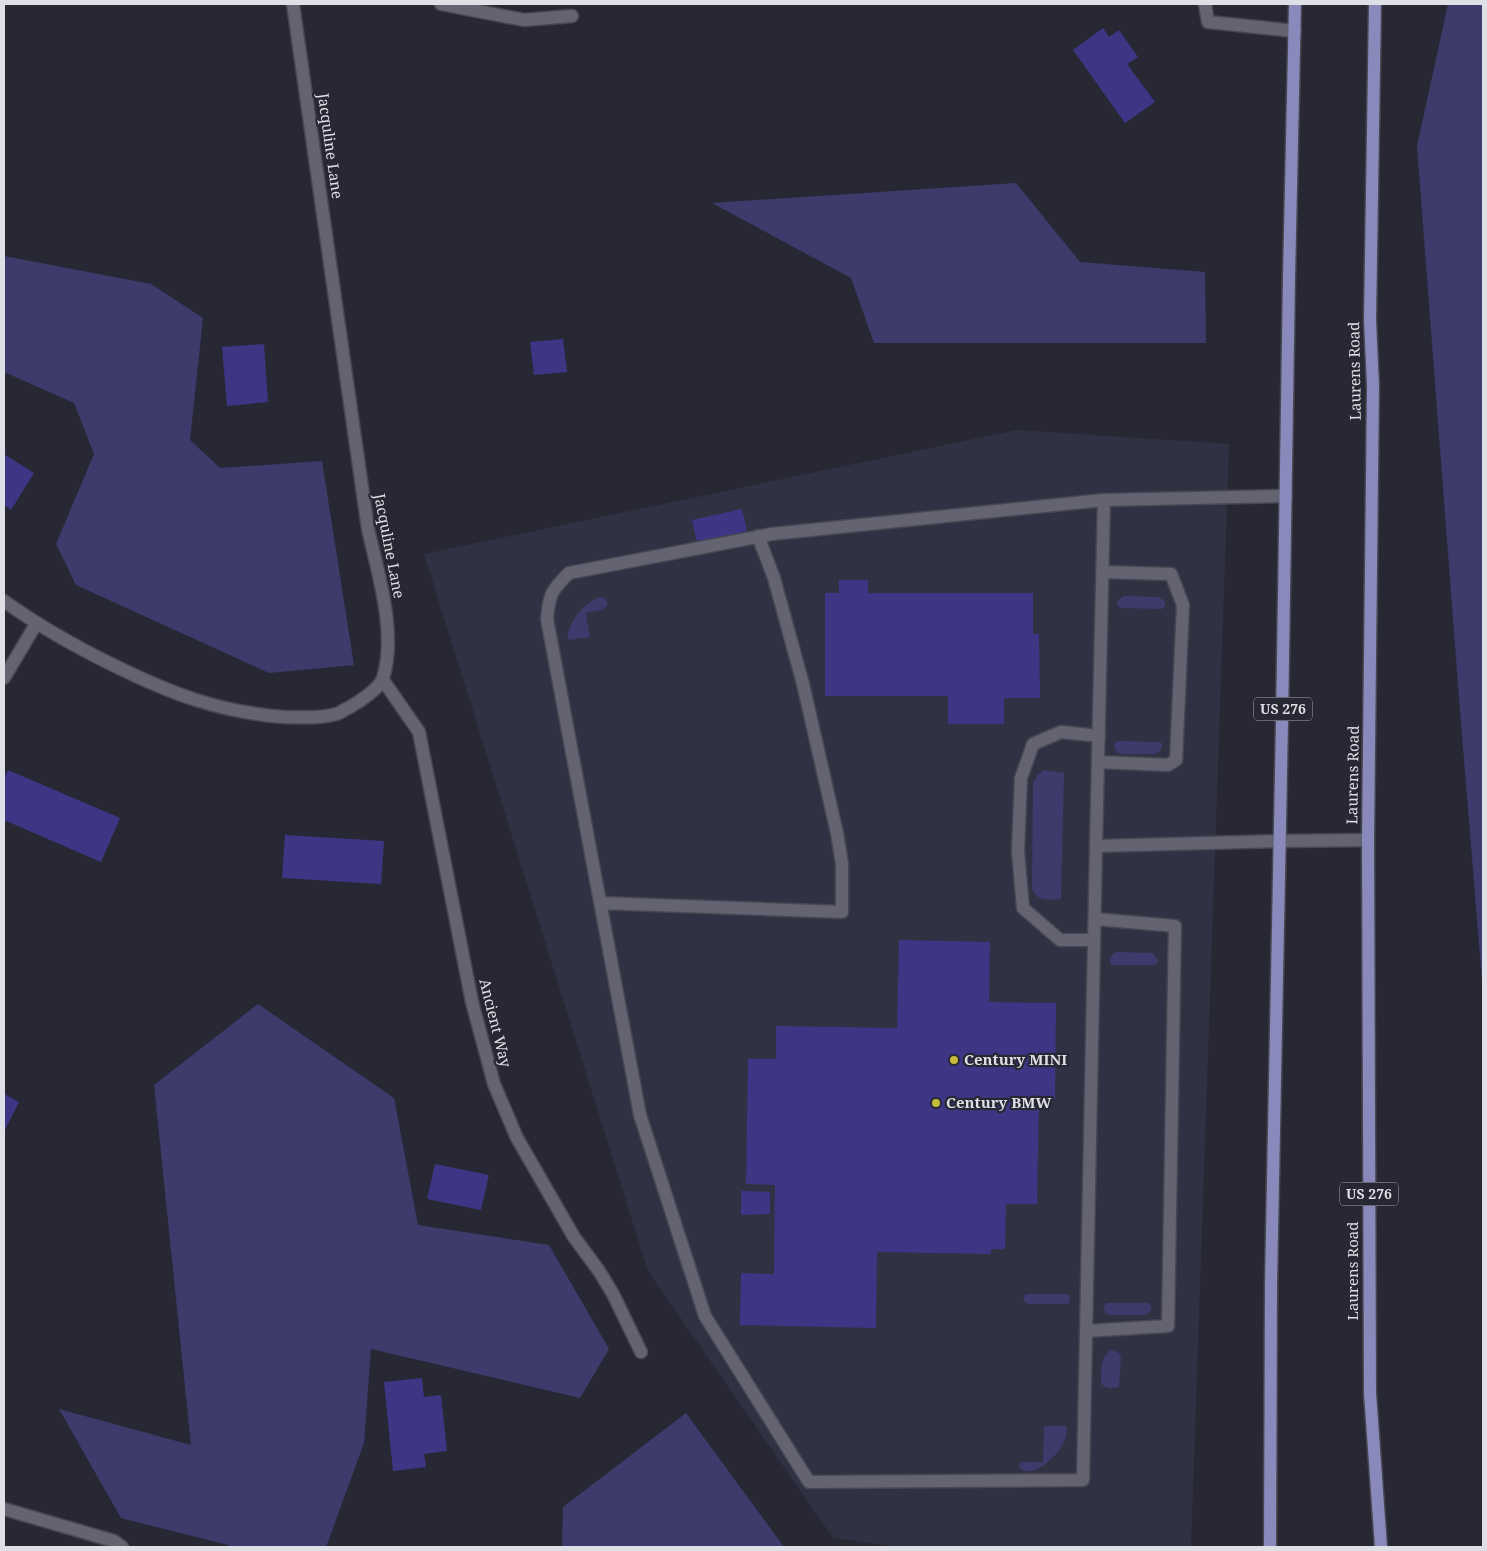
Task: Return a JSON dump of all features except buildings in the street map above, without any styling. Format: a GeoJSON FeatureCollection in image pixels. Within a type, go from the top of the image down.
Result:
{"type":"FeatureCollection","features":[{"type":"Feature","properties":{"kind":"main road","name":"US 276"},"geometry":{"type":"LineString","coordinates":[[1270,1547],[1271,1274],[1289,278],[1296,4]]}},
{"type":"Feature","properties":{"kind":"main road","name":"Laurens Road"},"geometry":{"type":"LineString","coordinates":[[1375,4],[1370,320],[1374,386],[1368,840],[1370,1393],[1381,1547]]}},
{"type":"Feature","properties":{"kind":"street","name":"Jacquline Lane"},"geometry":{"type":"LineString","coordinates":[[293,4],[368,529],[383,596],[389,648],[383,680]]}},
{"type":"Feature","properties":{"kind":"street"},"geometry":{"type":"LineString","coordinates":[[441,4],[524,20],[572,16]]}},
{"type":"Feature","properties":{"kind":"street"},"geometry":{"type":"LineString","coordinates":[[1205,4],[1208,22],[1295,31]]}},
{"type":"Feature","properties":{"kind":"street"},"geometry":{"type":"LineString","coordinates":[[1104,500],[1083,1480],[809,1482],[704,1316],[640,1115],[547,619],[548,602],[555,587],[569,573],[772,534],[1104,500],[1286,496]]}},
{"type":"Feature","properties":{"kind":"street"},"geometry":{"type":"LineString","coordinates":[[600,903],[842,912],[842,864],[835,823],[798,666],[774,578],[758,536]]}},
{"type":"Feature","properties":{"kind":"street"},"geometry":{"type":"LineString","coordinates":[[1098,762],[1168,765],[1176,760],[1183,605],[1171,574],[1102,572]]}},
{"type":"Feature","properties":{"kind":"street"},"geometry":{"type":"LineString","coordinates":[[4,601],[36,624],[158,687],[188,698],[255,715],[305,718],[336,714],[362,701],[383,680]]}},
{"type":"Feature","properties":{"kind":"street"},"geometry":{"type":"LineString","coordinates":[[4,678],[36,624]]}},
{"type":"Feature","properties":{"kind":"street","name":"Ancient Way"},"geometry":{"type":"LineString","coordinates":[[383,680],[419,732],[472,1002],[494,1084],[517,1138],[574,1237],[613,1294],[641,1352]]}},
{"type":"Feature","properties":{"kind":"street"},"geometry":{"type":"LineString","coordinates":[[1094,940],[1060,940],[1023,908],[1018,851],[1021,778],[1033,744],[1061,732],[1099,736]]}},
{"type":"Feature","properties":{"kind":"street"},"geometry":{"type":"LineString","coordinates":[[1096,846],[1280,840],[1368,840]]}},
{"type":"Feature","properties":{"kind":"street"},"geometry":{"type":"LineString","coordinates":[[1086,1331],[1168,1326],[1175,926],[1094,919]]}},
{"type":"Feature","properties":{"kind":"street"},"geometry":{"type":"LineString","coordinates":[[4,1509],[114,1541],[122,1547]]}},
{"type":"Feature","properties":{"kind":"shaded area"},"geometry":{"type":"Polygon","coordinates":[[[1448,4],[1483,4],[1483,993],[1417,146],[1448,4]]]}},
{"type":"Feature","properties":{"kind":"shaded area"},"geometry":{"type":"Polygon","coordinates":[[[1016,183],[1080,262],[1205,272],[1206,343],[874,343],[851,278],[712,203],[1016,183]]]}},
{"type":"Feature","properties":{"kind":"shaded area"},"geometry":{"type":"Polygon","coordinates":[[[4,256],[151,284],[203,318],[190,440],[220,468],[322,461],[354,665],[269,673],[76,585],[56,544],[94,454],[74,403],[4,372],[4,256]]]}},
{"type":"Feature","properties":{"kind":"shaded area"},"geometry":{"type":"Polygon","coordinates":[[[1017,430],[1229,444],[1191,1547],[901,1547],[833,1538],[648,1271],[424,554],[1017,430]]]}},
{"type":"Feature","properties":{"kind":"shaded area"},"geometry":{"type":"Polygon","coordinates":[[[1124,596],[1158,597],[1165,601],[1165,606],[1162,609],[1120,608],[1117,604],[1118,600],[1124,596]]]}},
{"type":"Feature","properties":{"kind":"shaded area"},"geometry":{"type":"Polygon","coordinates":[[[599,597],[605,598],[607,605],[602,609],[586,613],[590,637],[569,640],[567,636],[575,618],[583,608],[599,597]]]}},
{"type":"Feature","properties":{"kind":"shaded area"},"geometry":{"type":"Polygon","coordinates":[[[1118,741],[1159,742],[1162,743],[1162,747],[1155,754],[1120,754],[1116,751],[1114,745],[1118,741]]]}},
{"type":"Feature","properties":{"kind":"shaded area"},"geometry":{"type":"Polygon","coordinates":[[[1044,770],[1064,773],[1061,899],[1048,900],[1040,898],[1032,889],[1033,783],[1044,770]]]}},
{"type":"Feature","properties":{"kind":"shaded area"},"geometry":{"type":"Polygon","coordinates":[[[1117,952],[1152,953],[1158,961],[1154,965],[1111,965],[1111,957],[1117,952]]]}},
{"type":"Feature","properties":{"kind":"shaded area"},"geometry":{"type":"Polygon","coordinates":[[[258,1004],[394,1098],[418,1225],[549,1245],[609,1349],[580,1398],[371,1349],[364,1443],[326,1547],[229,1547],[228,1545],[121,1518],[59,1409],[191,1445],[154,1085],[258,1004]]]}},
{"type":"Feature","properties":{"kind":"shaded area"},"geometry":{"type":"Polygon","coordinates":[[[1066,1294],[1069,1295],[1070,1299],[1069,1303],[1066,1304],[1027,1304],[1023,1300],[1025,1295],[1066,1294]]]}},
{"type":"Feature","properties":{"kind":"shaded area"},"geometry":{"type":"Polygon","coordinates":[[[1107,1303],[1147,1303],[1151,1305],[1151,1309],[1149,1313],[1144,1315],[1109,1315],[1103,1306],[1107,1303]]]}},
{"type":"Feature","properties":{"kind":"shaded area"},"geometry":{"type":"Polygon","coordinates":[[[1111,1350],[1119,1353],[1121,1357],[1119,1387],[1109,1388],[1101,1383],[1101,1369],[1107,1353],[1111,1350]]]}},
{"type":"Feature","properties":{"kind":"shaded area"},"geometry":{"type":"Polygon","coordinates":[[[686,1413],[784,1547],[562,1547],[563,1507],[686,1413]]]}},
{"type":"Feature","properties":{"kind":"shaded area"},"geometry":{"type":"Polygon","coordinates":[[[1044,1426],[1066,1426],[1064,1442],[1057,1453],[1042,1466],[1031,1471],[1020,1469],[1019,1465],[1021,1462],[1043,1462],[1044,1426]]]}},
{"type":"Feature","properties":{"kind":"place","name":"Century MINI"},"geometry":{"type":"Point","coordinates":[954,1060]}},
{"type":"Feature","properties":{"kind":"place","name":"Century BMW"},"geometry":{"type":"Point","coordinates":[936,1103]}}]}
